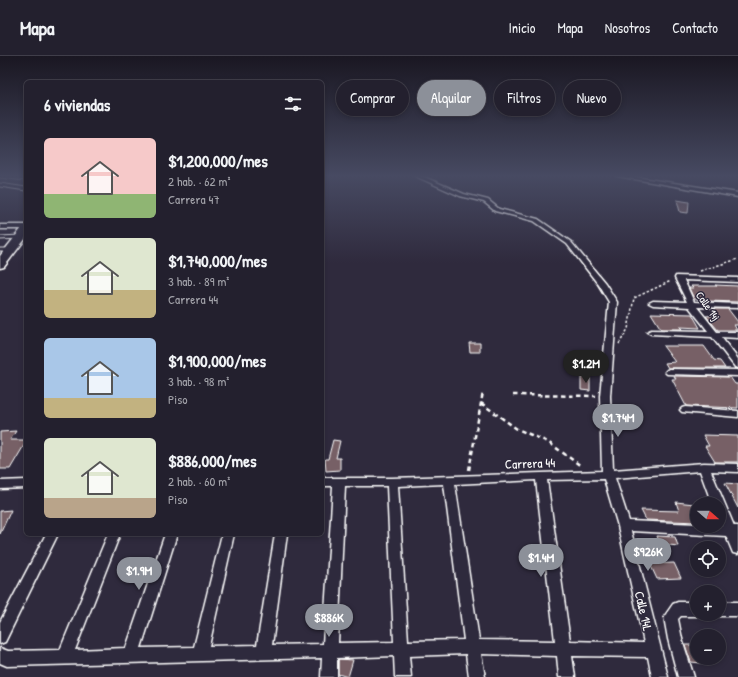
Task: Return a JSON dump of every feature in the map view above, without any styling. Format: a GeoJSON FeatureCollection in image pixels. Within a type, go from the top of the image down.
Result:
{"type":"FeatureCollection","features":[{"type":"Feature","properties":{"kind":"highway"},"geometry":{"type":"LineString","coordinates":[[0,264],[5,250],[24,231]]}},
{"type":"Feature","properties":{"kind":"street","name":"Calle 14L"},"geometry":{"type":"LineString","coordinates":[[491,205],[497,210],[536,220],[569,243],[601,283],[613,302],[605,396],[608,475],[624,526],[652,650],[660,677]]}},
{"type":"Feature","properties":{"kind":"street"},"geometry":{"type":"LineString","coordinates":[[0,227],[24,231]]}},
{"type":"Feature","properties":{"kind":"street","name":"Calle 14j"},"geometry":{"type":"LineString","coordinates":[[738,280],[679,278],[692,305],[738,365]]}},
{"type":"Feature","properties":{"kind":"street"},"geometry":{"type":"LineString","coordinates":[[653,303],[738,306]]}},
{"type":"Feature","properties":{"kind":"street"},"geometry":{"type":"LineString","coordinates":[[651,332],[738,335]]}},
{"type":"Feature","properties":{"kind":"street"},"geometry":{"type":"LineString","coordinates":[[670,372],[738,373]]}},
{"type":"Feature","properties":{"kind":"street"},"geometry":{"type":"LineString","coordinates":[[685,410],[738,414]]}},
{"type":"Feature","properties":{"kind":"street"},"geometry":{"type":"LineString","coordinates":[[704,467],[716,497]]}},
{"type":"Feature","properties":{"kind":"street","name":"Carrera 44"},"geometry":{"type":"LineString","coordinates":[[324,482],[392,482],[541,476],[590,476],[704,467],[738,468]]}},
{"type":"Feature","properties":{"kind":"street"},"geometry":{"type":"LineString","coordinates":[[541,476],[567,677]]}},
{"type":"Feature","properties":{"kind":"street"},"geometry":{"type":"LineString","coordinates":[[449,480],[477,677]]}},
{"type":"Feature","properties":{"kind":"street"},"geometry":{"type":"LineString","coordinates":[[329,677],[339,482]]}},
{"type":"Feature","properties":{"kind":"street"},"geometry":{"type":"LineString","coordinates":[[392,482],[403,677]]}},
{"type":"Feature","properties":{"kind":"street"},"geometry":{"type":"LineString","coordinates":[[0,485],[24,484]]}},
{"type":"Feature","properties":{"kind":"street"},"geometry":{"type":"LineString","coordinates":[[726,517],[734,531],[738,549]]}},
{"type":"Feature","properties":{"kind":"street"},"geometry":{"type":"LineString","coordinates":[[624,526],[734,531]]}},
{"type":"Feature","properties":{"kind":"street"},"geometry":{"type":"LineString","coordinates":[[0,637],[51,536]]}},
{"type":"Feature","properties":{"kind":"street"},"geometry":{"type":"LineString","coordinates":[[64,658],[113,536]]}},
{"type":"Feature","properties":{"kind":"street"},"geometry":{"type":"LineString","coordinates":[[131,656],[170,536]]}},
{"type":"Feature","properties":{"kind":"street"},"geometry":{"type":"LineString","coordinates":[[200,654],[228,536]]}},
{"type":"Feature","properties":{"kind":"street"},"geometry":{"type":"LineString","coordinates":[[262,653],[281,536]]}},
{"type":"Feature","properties":{"kind":"street"},"geometry":{"type":"LineString","coordinates":[[686,677],[671,617],[678,609],[690,609]]}},
{"type":"Feature","properties":{"kind":"street"},"geometry":{"type":"LineString","coordinates":[[726,609],[738,609]]}},
{"type":"Feature","properties":{"kind":"street"},"geometry":{"type":"LineString","coordinates":[[0,655],[7,659],[473,647],[652,650]]}},
{"type":"Feature","properties":{"kind":"lane"},"geometry":{"type":"LineString","coordinates":[[0,238],[24,231]]}},
{"type":"Feature","properties":{"kind":"path"},"geometry":{"type":"LineString","coordinates":[[468,479],[483,392]]}},
{"type":"Feature","properties":{"kind":"path"},"geometry":{"type":"LineString","coordinates":[[513,395],[605,396]]}},
{"type":"Feature","properties":{"kind":"path"},"geometry":{"type":"LineString","coordinates":[[481,403],[516,429],[532,434],[573,459],[587,470],[590,476]]}},
{"type":"Feature","properties":{"kind":"building"},"geometry":{"type":"Polygon","coordinates":[[[678,205],[689,205],[688,213],[680,212],[678,205]]]}},
{"type":"Feature","properties":{"kind":"building"},"geometry":{"type":"Polygon","coordinates":[[[715,285],[738,286],[738,302],[694,299],[689,288],[693,288],[691,286],[717,286],[715,285]]]}},
{"type":"Feature","properties":{"kind":"building"},"geometry":{"type":"Polygon","coordinates":[[[713,309],[728,309],[738,322],[738,325],[734,325],[737,330],[718,330],[706,316],[717,315],[713,309]]]}},
{"type":"Feature","properties":{"kind":"building"},"geometry":{"type":"Polygon","coordinates":[[[651,313],[692,314],[700,328],[680,327],[682,329],[661,329],[651,313]]]}},
{"type":"Feature","properties":{"kind":"building"},"geometry":{"type":"Polygon","coordinates":[[[469,343],[480,343],[480,352],[470,352],[469,343]]]}},
{"type":"Feature","properties":{"kind":"building"},"geometry":{"type":"Polygon","coordinates":[[[663,346],[704,346],[714,360],[720,361],[725,368],[668,368],[665,363],[675,362],[663,346]]]}},
{"type":"Feature","properties":{"kind":"building"},"geometry":{"type":"Polygon","coordinates":[[[674,376],[730,377],[735,384],[738,384],[738,408],[686,406],[672,379],[676,379],[674,376]]]}},
{"type":"Feature","properties":{"kind":"building"},"geometry":{"type":"Polygon","coordinates":[[[581,377],[590,378],[590,391],[581,390],[581,377]]]}},
{"type":"Feature","properties":{"kind":"building"},"geometry":{"type":"Polygon","coordinates":[[[16,431],[10,440],[24,440],[24,445],[10,469],[0,469],[0,432],[16,431]]]}},
{"type":"Feature","properties":{"kind":"building"},"geometry":{"type":"Polygon","coordinates":[[[703,435],[738,436],[738,462],[715,462],[705,446],[709,446],[703,435]]]}},
{"type":"Feature","properties":{"kind":"building"},"geometry":{"type":"Polygon","coordinates":[[[333,440],[340,441],[336,458],[340,458],[340,470],[326,471],[325,459],[328,459],[333,440]]]}},
{"type":"Feature","properties":{"kind":"building"},"geometry":{"type":"Polygon","coordinates":[[[725,483],[738,484],[738,508],[725,483]]]}},
{"type":"Feature","properties":{"kind":"building"},"geometry":{"type":"Polygon","coordinates":[[[676,502],[690,504],[690,522],[646,520],[641,510],[679,511],[676,502]]]}},
{"type":"Feature","properties":{"kind":"building"},"geometry":{"type":"Polygon","coordinates":[[[11,510],[0,534],[0,511],[11,510]]]}},
{"type":"Feature","properties":{"kind":"building"},"geometry":{"type":"Polygon","coordinates":[[[657,536],[675,537],[678,546],[660,544],[657,536]]]}},
{"type":"Feature","properties":{"kind":"building"},"geometry":{"type":"Polygon","coordinates":[[[674,563],[681,578],[657,579],[650,564],[674,563]]]}},
{"type":"Feature","properties":{"kind":"building"},"geometry":{"type":"Polygon","coordinates":[[[685,645],[690,645],[690,659],[685,645]]]}},
{"type":"Feature","properties":{"kind":"building"},"geometry":{"type":"Polygon","coordinates":[[[338,659],[353,660],[348,677],[338,674],[338,659]]]}}]}
